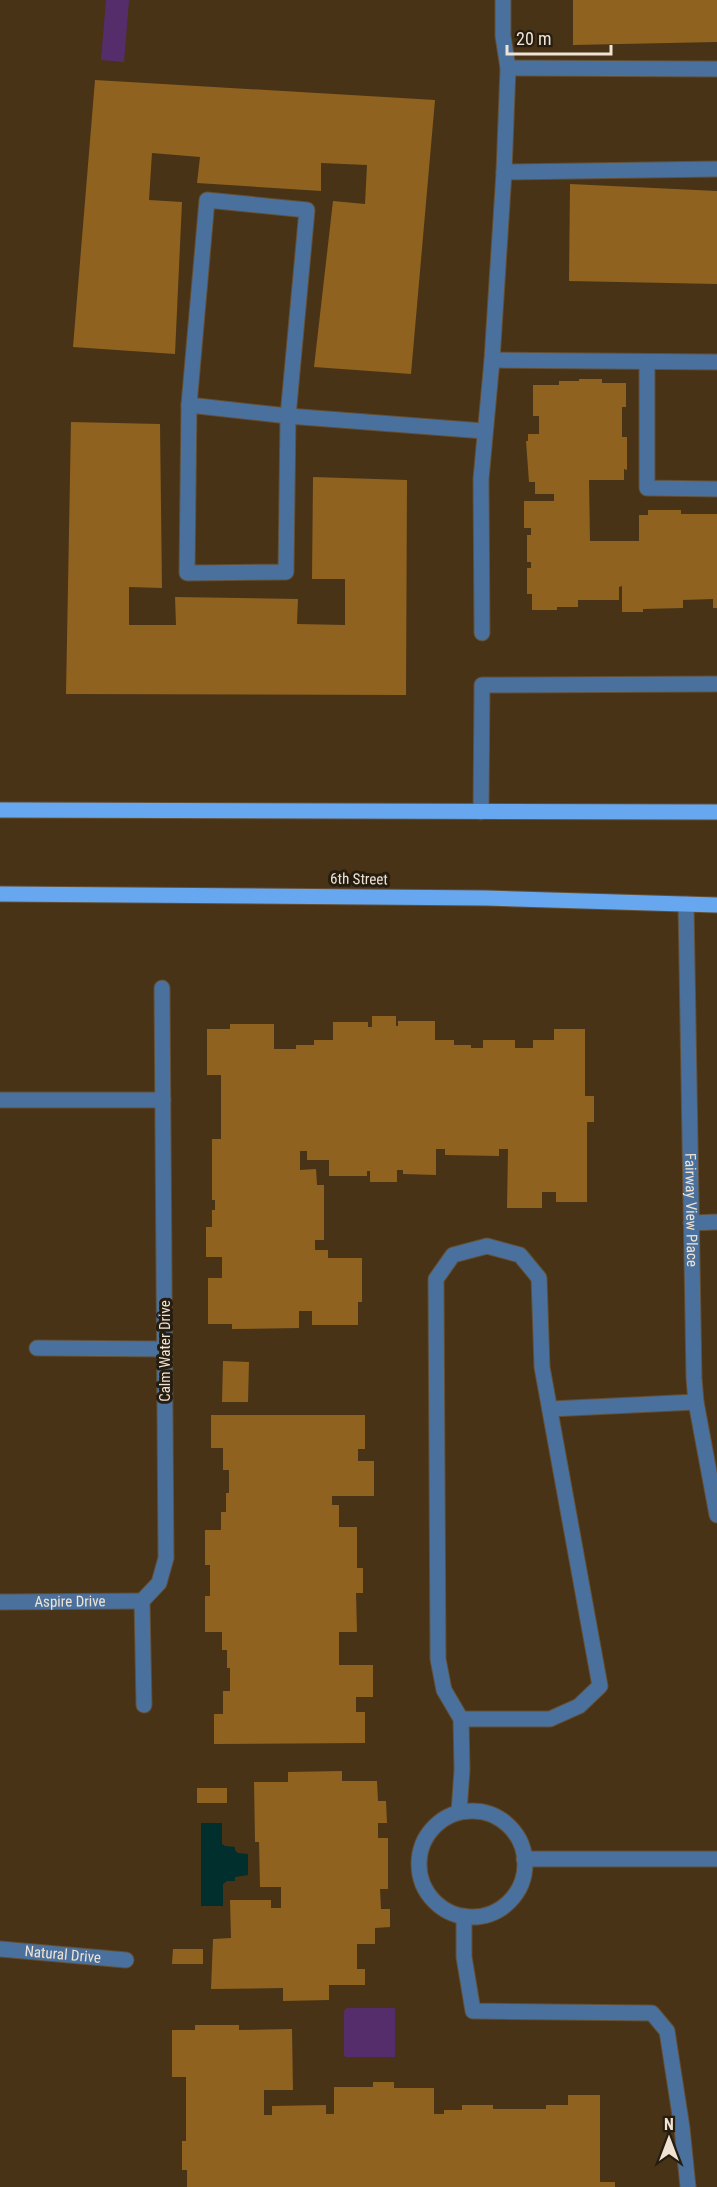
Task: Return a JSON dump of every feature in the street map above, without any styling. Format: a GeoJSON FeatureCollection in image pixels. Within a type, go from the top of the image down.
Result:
{"type":"FeatureCollection","features":[{"type":"Feature","properties":{"kind":"main road"},"geometry":{"type":"LineString","coordinates":[[0,810],[717,812]]}},
{"type":"Feature","properties":{"kind":"main road","name":"6th Street"},"geometry":{"type":"LineString","coordinates":[[0,894],[486,898],[717,905]]}},
{"type":"Feature","properties":{"kind":"street"},"geometry":{"type":"LineString","coordinates":[[482,633],[481,479],[492,360],[508,68],[503,36],[503,0]]}},
{"type":"Feature","properties":{"kind":"street"},"geometry":{"type":"LineString","coordinates":[[508,68],[717,69]]}},
{"type":"Feature","properties":{"kind":"street"},"geometry":{"type":"LineString","coordinates":[[504,172],[717,169]]}},
{"type":"Feature","properties":{"kind":"street"},"geometry":{"type":"LineString","coordinates":[[207,200],[307,210],[288,416],[286,572],[187,573],[189,405],[207,200]]}},
{"type":"Feature","properties":{"kind":"street"},"geometry":{"type":"LineString","coordinates":[[492,360],[717,362]]}},
{"type":"Feature","properties":{"kind":"street"},"geometry":{"type":"LineString","coordinates":[[647,362],[647,488],[717,489]]}},
{"type":"Feature","properties":{"kind":"street"},"geometry":{"type":"LineString","coordinates":[[189,405],[288,416],[484,431]]}},
{"type":"Feature","properties":{"kind":"street"},"geometry":{"type":"LineString","coordinates":[[481,812],[482,685],[717,684]]}},
{"type":"Feature","properties":{"kind":"street","name":"Fairway View Place"},"geometry":{"type":"LineString","coordinates":[[686,904],[696,1402],[714,1486],[717,1515]]}},
{"type":"Feature","properties":{"kind":"street","name":"Calm Water Drive"},"geometry":{"type":"LineString","coordinates":[[142,1601],[159,1583],[166,1558],[162,988]]}},
{"type":"Feature","properties":{"kind":"street"},"geometry":{"type":"LineString","coordinates":[[0,1100],[163,1100]]}},
{"type":"Feature","properties":{"kind":"street"},"geometry":{"type":"LineString","coordinates":[[692,1223],[717,1222]]}},
{"type":"Feature","properties":{"kind":"street"},"geometry":{"type":"LineString","coordinates":[[459,1812],[462,1770],[461,1719],[444,1690],[438,1659],[436,1279],[453,1255],[487,1246],[520,1255],[539,1278],[542,1367],[600,1686],[579,1706],[550,1719],[461,1719]]}},
{"type":"Feature","properties":{"kind":"street"},"geometry":{"type":"LineString","coordinates":[[37,1348],[165,1349]]}},
{"type":"Feature","properties":{"kind":"street"},"geometry":{"type":"LineString","coordinates":[[550,1409],[696,1402]]}},
{"type":"Feature","properties":{"kind":"street"},"geometry":{"type":"LineString","coordinates":[[142,1601],[144,1705]]}},
{"type":"Feature","properties":{"kind":"street","name":"Aspire Drive"},"geometry":{"type":"LineString","coordinates":[[0,1602],[142,1601]]}},
{"type":"Feature","properties":{"kind":"street"},"geometry":{"type":"LineString","coordinates":[[476,1811],[493,1815],[507,1824],[518,1837],[524,1860],[525,1870],[520,1887],[510,1901],[496,1911],[479,1917],[464,1916],[444,1910],[430,1898],[421,1882],[418,1865],[421,1847],[429,1831],[442,1819],[459,1812],[476,1811]]}},
{"type":"Feature","properties":{"kind":"street"},"geometry":{"type":"LineString","coordinates":[[524,1860],[717,1860]]}},
{"type":"Feature","properties":{"kind":"street"},"geometry":{"type":"LineString","coordinates":[[464,1916],[464,1957],[472,2010],[651,2013],[667,2031],[682,2128],[688,2187]]}},
{"type":"Feature","properties":{"kind":"street","name":"Natural Drive"},"geometry":{"type":"LineString","coordinates":[[0,1949],[126,1960]]}},
{"type":"Feature","properties":{"kind":"shaded area"},"geometry":{"type":"Polygon","coordinates":[[[106,0],[129,0],[124,62],[101,60],[106,0]]]}},
{"type":"Feature","properties":{"kind":"shaded area"},"geometry":{"type":"Polygon","coordinates":[[[347,2008],[395,2008],[395,2057],[346,2057],[344,2055],[344,2011],[347,2008]]]}},
{"type":"Feature","properties":{"kind":"water"},"geometry":{"type":"Polygon","coordinates":[[[201,1823],[222,1823],[222,1844],[235,1847],[238,1853],[248,1854],[248,1875],[235,1877],[235,1881],[227,1881],[223,1884],[223,1906],[201,1906],[201,1823]]]}},
{"type":"Feature","properties":{"kind":"building"},"geometry":{"type":"Polygon","coordinates":[[[573,0],[717,0],[717,42],[573,45],[573,0]]]}},
{"type":"Feature","properties":{"kind":"building"},"geometry":{"type":"Polygon","coordinates":[[[95,80],[435,100],[411,374],[314,367],[333,201],[365,204],[367,165],[321,163],[321,191],[197,183],[200,157],[152,153],[149,200],[182,202],[175,354],[73,347],[95,80]]]}},
{"type":"Feature","properties":{"kind":"building"},"geometry":{"type":"Polygon","coordinates":[[[570,184],[717,191],[717,284],[569,281],[570,184]]]}},
{"type":"Feature","properties":{"kind":"building"},"geometry":{"type":"Polygon","coordinates":[[[579,379],[602,379],[602,383],[626,383],[626,407],[622,407],[622,437],[627,437],[627,470],[624,469],[624,480],[589,480],[590,541],[639,541],[639,515],[648,515],[648,510],[681,510],[681,514],[717,514],[717,608],[713,608],[713,599],[683,600],[683,608],[622,612],[622,586],[619,587],[619,600],[578,600],[578,607],[532,610],[532,594],[527,594],[527,568],[531,568],[531,562],[527,562],[527,535],[531,535],[531,528],[524,528],[524,501],[554,501],[554,494],[535,494],[535,482],[529,482],[526,441],[528,441],[528,434],[539,434],[539,416],[533,416],[533,385],[559,385],[559,381],[579,381],[579,379]]]}},
{"type":"Feature","properties":{"kind":"building"},"geometry":{"type":"Polygon","coordinates":[[[71,422],[160,424],[162,588],[129,587],[129,625],[176,625],[175,597],[298,599],[297,624],[345,625],[345,579],[312,579],[313,477],[407,480],[406,695],[66,694],[71,422]]]}},
{"type":"Feature","properties":{"kind":"building"},"geometry":{"type":"Polygon","coordinates":[[[372,1016],[396,1016],[396,1026],[398,1026],[398,1021],[435,1021],[435,1040],[454,1040],[454,1045],[471,1045],[471,1048],[483,1048],[483,1040],[515,1040],[515,1048],[533,1048],[533,1040],[554,1040],[554,1029],[585,1029],[585,1096],[594,1096],[594,1122],[587,1122],[587,1202],[556,1202],[556,1192],[542,1192],[542,1208],[507,1208],[508,1149],[499,1149],[499,1156],[445,1155],[445,1149],[436,1149],[436,1175],[403,1174],[403,1170],[397,1170],[397,1182],[370,1182],[370,1171],[367,1171],[367,1176],[329,1176],[329,1160],[307,1160],[307,1151],[300,1151],[300,1170],[316,1169],[317,1185],[324,1185],[324,1240],[315,1240],[315,1250],[328,1250],[328,1258],[362,1258],[362,1302],[358,1302],[358,1325],[312,1325],[312,1311],[299,1311],[299,1328],[232,1329],[232,1324],[208,1324],[208,1278],[222,1278],[222,1257],[206,1257],[206,1227],[212,1227],[212,1210],[215,1210],[215,1200],[212,1200],[212,1139],[221,1139],[221,1075],[207,1075],[207,1029],[230,1029],[230,1024],[274,1024],[274,1049],[296,1049],[296,1045],[314,1045],[314,1040],[333,1040],[333,1022],[368,1022],[368,1027],[372,1027],[372,1016]]]}},
{"type":"Feature","properties":{"kind":"building"},"geometry":{"type":"Polygon","coordinates":[[[223,1361],[249,1362],[248,1402],[222,1402],[223,1361]]]}},
{"type":"Feature","properties":{"kind":"building"},"geometry":{"type":"Polygon","coordinates":[[[211,1415],[365,1415],[365,1449],[358,1449],[358,1461],[374,1461],[374,1496],[332,1496],[332,1505],[339,1505],[339,1527],[357,1527],[357,1568],[363,1568],[363,1593],[356,1593],[357,1632],[339,1632],[339,1665],[373,1665],[373,1697],[356,1697],[356,1712],[365,1712],[365,1743],[214,1744],[214,1714],[223,1714],[223,1691],[230,1691],[230,1668],[227,1668],[227,1650],[222,1650],[222,1632],[205,1632],[205,1596],[210,1596],[210,1565],[205,1565],[205,1530],[221,1530],[221,1512],[226,1512],[226,1493],[229,1493],[229,1470],[223,1470],[223,1448],[211,1448],[211,1415]]]}},
{"type":"Feature","properties":{"kind":"building"},"geometry":{"type":"Polygon","coordinates":[[[342,1771],[342,1781],[377,1781],[378,1801],[386,1801],[387,1823],[378,1823],[378,1838],[388,1838],[388,1889],[380,1889],[381,1909],[390,1909],[390,1927],[375,1928],[375,1944],[357,1944],[357,1969],[365,1969],[365,1985],[329,1985],[329,2000],[283,2001],[283,1988],[211,1989],[213,1939],[231,1938],[230,1900],[271,1900],[271,1908],[281,1908],[281,1887],[260,1887],[259,1842],[255,1842],[254,1782],[288,1782],[288,1772],[342,1771]]]}},
{"type":"Feature","properties":{"kind":"building"},"geometry":{"type":"Polygon","coordinates":[[[197,1788],[227,1788],[227,1803],[197,1803],[197,1788]]]}},
{"type":"Feature","properties":{"kind":"building"},"geometry":{"type":"Polygon","coordinates":[[[173,1949],[203,1949],[203,1964],[172,1964],[173,1949]]]}},
{"type":"Feature","properties":{"kind":"building"},"geometry":{"type":"Polygon","coordinates":[[[195,2025],[239,2025],[239,2030],[292,2029],[293,2090],[264,2090],[264,2115],[272,2115],[272,2106],[326,2105],[326,2114],[334,2114],[334,2087],[373,2087],[373,2082],[394,2082],[394,2088],[434,2088],[434,2114],[444,2114],[444,2110],[462,2110],[462,2105],[493,2105],[493,2109],[546,2109],[546,2105],[568,2105],[568,2095],[600,2095],[600,2182],[615,2182],[615,2187],[187,2187],[187,2170],[182,2170],[182,2141],[186,2141],[186,2077],[172,2077],[172,2030],[195,2030],[195,2025]]]}}]}
